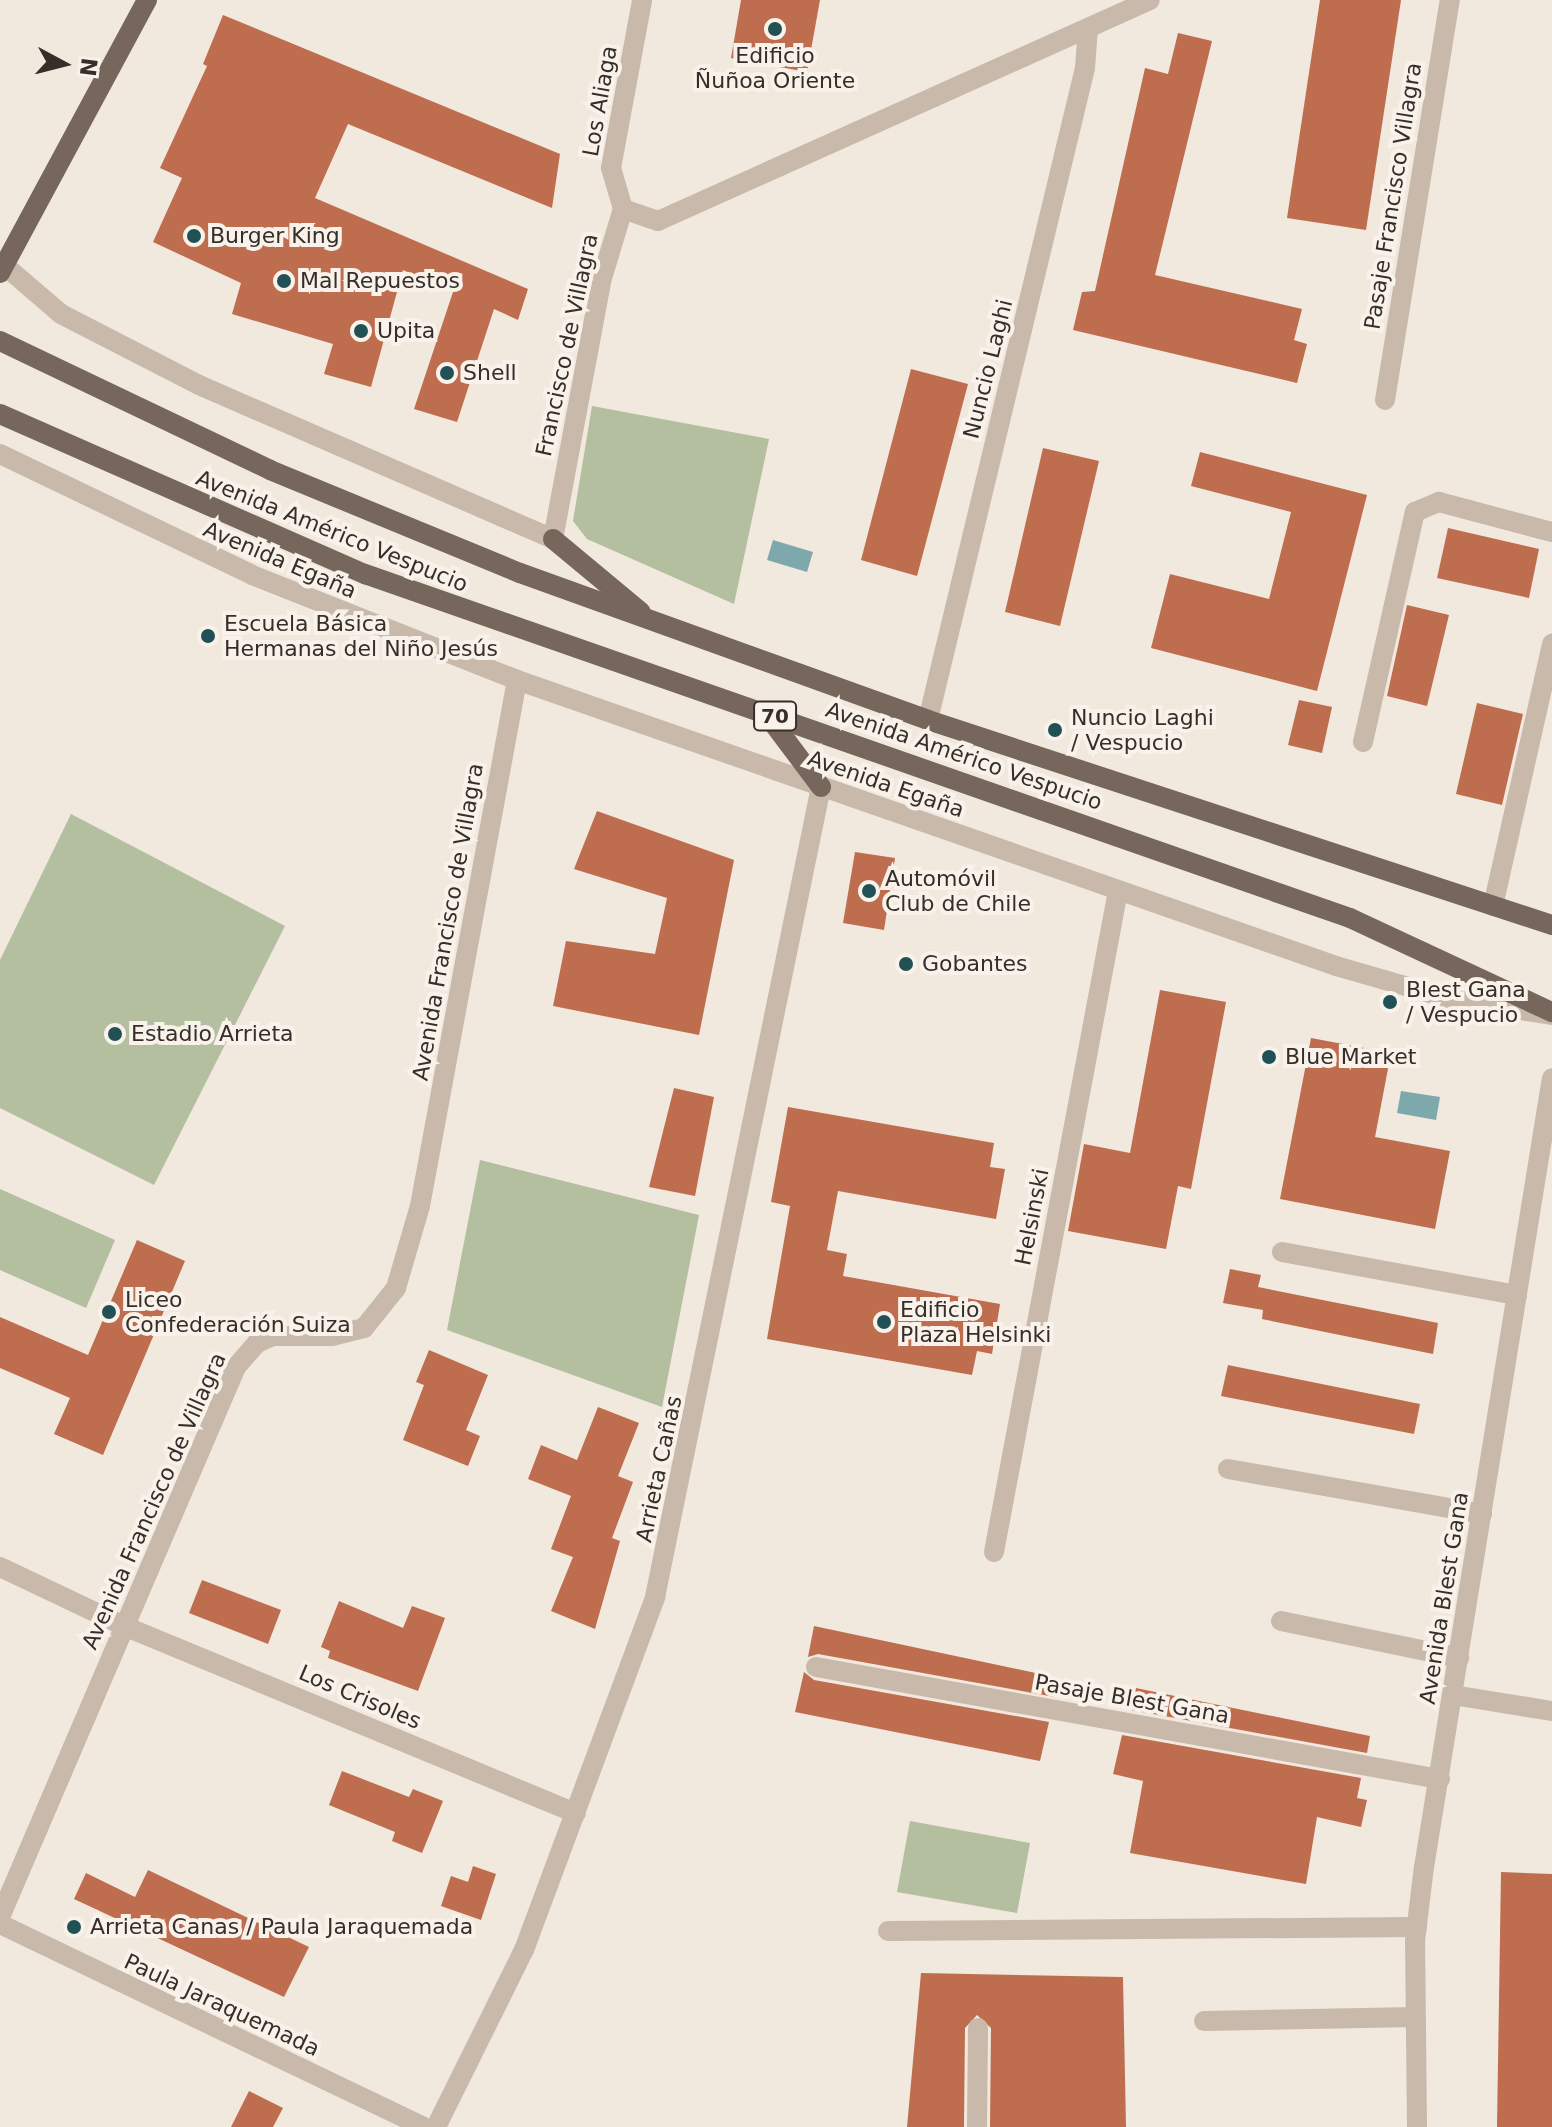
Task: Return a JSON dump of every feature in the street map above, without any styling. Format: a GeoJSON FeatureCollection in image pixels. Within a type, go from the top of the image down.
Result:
{"type":"FeatureCollection","features":[{"type":"Feature","properties":{"kind":"main road"},"geometry":{"type":"LineString","coordinates":[[2,269],[147,0]]}},
{"type":"Feature","properties":{"kind":"main road","name":"Avenida Américo Vespucio"},"geometry":{"type":"LineString","coordinates":[[0,341],[270,470],[653,622],[928,720],[1552,925]]}},
{"type":"Feature","properties":{"kind":"main road","name":"Avenida Américo Vespucio"},"geometry":{"type":"LineString","coordinates":[[0,414],[365,574],[1350,918],[1552,1013]]}},
{"type":"Feature","properties":{"kind":"main road"},"geometry":{"type":"LineString","coordinates":[[553,539],[653,622]]}},
{"type":"Feature","properties":{"kind":"main road"},"geometry":{"type":"LineString","coordinates":[[764,712],[821,787]]}},
{"type":"Feature","properties":{"kind":"street","name":"Los Aliaga"},"geometry":{"type":"LineString","coordinates":[[623,209],[611,168],[642,0]]}},
{"type":"Feature","properties":{"kind":"street"},"geometry":{"type":"LineString","coordinates":[[623,209],[658,221],[1150,0]]}},
{"type":"Feature","properties":{"kind":"street","name":"Pasaje Francisco Villagra"},"geometry":{"type":"LineString","coordinates":[[1385,400],[1450,0]]}},
{"type":"Feature","properties":{"kind":"street","name":"Nuncio Laghi"},"geometry":{"type":"LineString","coordinates":[[928,720],[1085,68],[1088,28]]}},
{"type":"Feature","properties":{"kind":"street","name":"Francisco de Villagra"},"geometry":{"type":"LineString","coordinates":[[553,539],[602,278],[623,209]]}},
{"type":"Feature","properties":{"kind":"street"},"geometry":{"type":"LineString","coordinates":[[2,269],[61,314],[199,385],[553,539]]}},
{"type":"Feature","properties":{"kind":"street","name":"Avenida Egaña"},"geometry":{"type":"LineString","coordinates":[[0,454],[252,575],[517,680],[1118,891],[1393,983],[1552,1013]]}},
{"type":"Feature","properties":{"kind":"street"},"geometry":{"type":"LineString","coordinates":[[1363,742],[1415,512],[1439,502],[1552,532]]}},
{"type":"Feature","properties":{"kind":"street"},"geometry":{"type":"LineString","coordinates":[[1493,906],[1552,644]]}},
{"type":"Feature","properties":{"kind":"street","name":"Avenida Francisco de Villagra"},"geometry":{"type":"LineString","coordinates":[[0,1917],[245,1353],[273,1336],[332,1336],[364,1328],[396,1288],[420,1206],[517,680]]}},
{"type":"Feature","properties":{"kind":"street","name":"Arrieta Cañas"},"geometry":{"type":"LineString","coordinates":[[436,2127],[503,1998],[576,1813],[663,1565],[821,787]]}},
{"type":"Feature","properties":{"kind":"street","name":"Helsinski"},"geometry":{"type":"LineString","coordinates":[[994,1552],[1118,891]]}},
{"type":"Feature","properties":{"kind":"street","name":"Avenida Blest Gana"},"geometry":{"type":"LineString","coordinates":[[1417,2127],[1417,1927],[1552,1078]]}},
{"type":"Feature","properties":{"kind":"street"},"geometry":{"type":"LineString","coordinates":[[1282,1252],[1517,1295]]}},
{"type":"Feature","properties":{"kind":"street"},"geometry":{"type":"LineString","coordinates":[[1228,1469],[1482,1514]]}},
{"type":"Feature","properties":{"kind":"street","name":"Los Crisoles"},"geometry":{"type":"LineString","coordinates":[[0,1567],[124,1626],[576,1813]]}},
{"type":"Feature","properties":{"kind":"street"},"geometry":{"type":"LineString","coordinates":[[1281,1621],[1459,1658]]}},
{"type":"Feature","properties":{"kind":"street","name":"Pasaje Blest Gana"},"geometry":{"type":"LineString","coordinates":[[816,1667],[1440,1779]]}},
{"type":"Feature","properties":{"kind":"street"},"geometry":{"type":"LineString","coordinates":[[1453,1695],[1552,1711]]}},
{"type":"Feature","properties":{"kind":"street","name":"Paula Jaraquemada"},"geometry":{"type":"LineString","coordinates":[[0,1924],[424,2127]]}},
{"type":"Feature","properties":{"kind":"street"},"geometry":{"type":"LineString","coordinates":[[888,1931],[1417,1927]]}},
{"type":"Feature","properties":{"kind":"street"},"geometry":{"type":"LineString","coordinates":[[1204,2021],[1415,2017]]}},
{"type":"Feature","properties":{"kind":"street"},"geometry":{"type":"LineString","coordinates":[[977,2127],[978,2028]]}},
{"type":"Feature","properties":{"kind":"green space"},"geometry":{"type":"Polygon","coordinates":[[[592,406],[769,439],[734,604],[587,539],[573,521],[592,406]]]}},
{"type":"Feature","properties":{"kind":"green space","name":"Estadio Arrieta"},"geometry":{"type":"Polygon","coordinates":[[[71,814],[285,926],[154,1185],[0,1108],[0,960],[71,814]]]}},
{"type":"Feature","properties":{"kind":"green space"},"geometry":{"type":"Polygon","coordinates":[[[480,1160],[699,1215],[662,1407],[447,1330],[480,1160]]]}},
{"type":"Feature","properties":{"kind":"green space"},"geometry":{"type":"Polygon","coordinates":[[[0,1189],[115,1240],[86,1308],[0,1270],[0,1189]]]}},
{"type":"Feature","properties":{"kind":"green space"},"geometry":{"type":"Polygon","coordinates":[[[910,1821],[1030,1843],[1017,1913],[897,1892],[910,1821]]]}},
{"type":"Feature","properties":{"kind":"water"},"geometry":{"type":"Polygon","coordinates":[[[773,540],[813,552],[807,572],[767,560],[773,540]]]}},
{"type":"Feature","properties":{"kind":"water"},"geometry":{"type":"Polygon","coordinates":[[[1401,1091],[1440,1097],[1436,1120],[1397,1113],[1401,1091]]]}},
{"type":"Feature","properties":{"kind":"building","name":"Edificio Ñuñoa Oriente"},"geometry":{"type":"Polygon","coordinates":[[[741,0],[820,0],[807,72],[731,58],[741,0]]]}},
{"type":"Feature","properties":{"kind":"building"},"geometry":{"type":"Polygon","coordinates":[[[1320,0],[1401,0],[1366,230],[1287,218],[1320,0]]]}},
{"type":"Feature","properties":{"kind":"building"},"geometry":{"type":"Polygon","coordinates":[[[223,15],[560,154],[552,208],[348,124],[315,198],[528,289],[518,320],[494,309],[457,422],[414,409],[453,292],[403,270],[371,387],[324,374],[333,344],[232,314],[241,283],[153,242],[182,178],[160,168],[207,66],[203,64],[223,15]]]}},
{"type":"Feature","properties":{"kind":"building"},"geometry":{"type":"Polygon","coordinates":[[[1178,33],[1212,41],[1155,275],[1302,309],[1294,340],[1307,344],[1297,383],[1073,330],[1082,292],[1095,291],[1145,68],[1168,74],[1178,33]]]}},
{"type":"Feature","properties":{"kind":"building"},"geometry":{"type":"Polygon","coordinates":[[[911,369],[968,384],[917,576],[861,560],[911,369]]]}},
{"type":"Feature","properties":{"kind":"building"},"geometry":{"type":"Polygon","coordinates":[[[1043,448],[1099,461],[1060,626],[1005,612],[1043,448]]]}},
{"type":"Feature","properties":{"kind":"building"},"geometry":{"type":"Polygon","coordinates":[[[1200,452],[1367,495],[1317,691],[1151,648],[1170,574],[1269,599],[1291,512],[1191,486],[1200,452]]]}},
{"type":"Feature","properties":{"kind":"building"},"geometry":{"type":"Polygon","coordinates":[[[1448,528],[1539,549],[1529,598],[1437,578],[1448,528]]]}},
{"type":"Feature","properties":{"kind":"building"},"geometry":{"type":"Polygon","coordinates":[[[1407,605],[1449,615],[1427,706],[1387,696],[1407,605]]]}},
{"type":"Feature","properties":{"kind":"building"},"geometry":{"type":"Polygon","coordinates":[[[1299,700],[1332,707],[1322,753],[1288,745],[1299,700]]]}},
{"type":"Feature","properties":{"kind":"building"},"geometry":{"type":"Polygon","coordinates":[[[1477,703],[1523,714],[1502,805],[1456,794],[1477,703]]]}},
{"type":"Feature","properties":{"kind":"building"},"geometry":{"type":"Polygon","coordinates":[[[597,811],[734,860],[699,1035],[553,1006],[566,941],[655,954],[667,898],[574,869],[597,811]]]}},
{"type":"Feature","properties":{"kind":"building","name":"Automóvil Club de Chile"},"geometry":{"type":"Polygon","coordinates":[[[855,852],[895,858],[884,930],[843,923],[855,852]]]}},
{"type":"Feature","properties":{"kind":"building"},"geometry":{"type":"Polygon","coordinates":[[[1160,990],[1226,1002],[1191,1189],[1178,1186],[1166,1249],[1068,1231],[1084,1144],[1130,1153],[1160,990]]]}},
{"type":"Feature","properties":{"kind":"building"},"geometry":{"type":"Polygon","coordinates":[[[1311,1038],[1391,1053],[1375,1137],[1450,1151],[1435,1229],[1280,1199],[1311,1038]]]}},
{"type":"Feature","properties":{"kind":"building"},"geometry":{"type":"Polygon","coordinates":[[[674,1088],[714,1097],[695,1196],[649,1187],[674,1088]]]}},
{"type":"Feature","properties":{"kind":"building"},"geometry":{"type":"Polygon","coordinates":[[[788,1107],[994,1143],[990,1167],[1005,1169],[996,1219],[838,1191],[827,1250],[847,1254],[843,1276],[1000,1304],[992,1354],[977,1351],[972,1375],[767,1339],[790,1206],[771,1202],[788,1107]]]}},
{"type":"Feature","properties":{"kind":"building"},"geometry":{"type":"Polygon","coordinates":[[[137,1240],[185,1261],[103,1455],[54,1434],[70,1398],[0,1368],[0,1317],[88,1355],[137,1240]]]}},
{"type":"Feature","properties":{"kind":"building"},"geometry":{"type":"Polygon","coordinates":[[[1230,1269],[1261,1275],[1258,1287],[1438,1323],[1433,1354],[1262,1319],[1263,1310],[1223,1303],[1230,1269]]]}},
{"type":"Feature","properties":{"kind":"building"},"geometry":{"type":"Polygon","coordinates":[[[429,1350],[488,1375],[466,1430],[480,1436],[468,1466],[403,1440],[424,1385],[416,1382],[429,1350]]]}},
{"type":"Feature","properties":{"kind":"building"},"geometry":{"type":"Polygon","coordinates":[[[1228,1365],[1420,1404],[1414,1434],[1221,1396],[1228,1365]]]}},
{"type":"Feature","properties":{"kind":"building"},"geometry":{"type":"Polygon","coordinates":[[[598,1407],[639,1423],[618,1476],[633,1482],[612,1538],[620,1541],[595,1629],[551,1611],[573,1557],[551,1549],[571,1496],[528,1479],[541,1445],[577,1460],[598,1407]]]}},
{"type":"Feature","properties":{"kind":"building"},"geometry":{"type":"Polygon","coordinates":[[[202,1580],[281,1610],[268,1644],[189,1613],[202,1580]]]}},
{"type":"Feature","properties":{"kind":"building"},"geometry":{"type":"Polygon","coordinates":[[[339,1601],[403,1628],[412,1606],[445,1618],[418,1691],[328,1658],[330,1651],[321,1647],[339,1601]]]}},
{"type":"Feature","properties":{"kind":"building"},"geometry":{"type":"Polygon","coordinates":[[[814,1626],[1059,1678],[1055,1697],[818,1654],[808,1657],[814,1626]]]}},
{"type":"Feature","properties":{"kind":"building"},"geometry":{"type":"Polygon","coordinates":[[[804,1672],[814,1680],[1049,1722],[1040,1761],[795,1712],[804,1672]]]}},
{"type":"Feature","properties":{"kind":"building"},"geometry":{"type":"Polygon","coordinates":[[[1131,1687],[1370,1736],[1367,1753],[1126,1709],[1131,1687]]]}},
{"type":"Feature","properties":{"kind":"building"},"geometry":{"type":"Polygon","coordinates":[[[1122,1735],[1361,1778],[1357,1798],[1367,1800],[1361,1827],[1317,1817],[1306,1884],[1130,1853],[1143,1781],[1113,1774],[1122,1735]]]}},
{"type":"Feature","properties":{"kind":"building"},"geometry":{"type":"Polygon","coordinates":[[[342,1771],[409,1797],[413,1789],[443,1801],[422,1853],[392,1841],[395,1832],[329,1805],[342,1771]]]}},
{"type":"Feature","properties":{"kind":"building"},"geometry":{"type":"Polygon","coordinates":[[[473,1866],[496,1874],[481,1920],[441,1906],[451,1876],[468,1882],[473,1866]]]}},
{"type":"Feature","properties":{"kind":"building"},"geometry":{"type":"Polygon","coordinates":[[[148,1870],[309,1947],[284,1997],[74,1899],[86,1873],[135,1897],[148,1870]]]}},
{"type":"Feature","properties":{"kind":"building"},"geometry":{"type":"Polygon","coordinates":[[[1501,1872],[1552,1874],[1552,2127],[1497,2127],[1501,1872]]]}},
{"type":"Feature","properties":{"kind":"building"},"geometry":{"type":"Polygon","coordinates":[[[921,1973],[1123,1977],[1126,2127],[990,2127],[991,2028],[977,2015],[965,2028],[964,2127],[907,2127],[921,1973]]]}},
{"type":"Feature","properties":{"kind":"building"},"geometry":{"type":"Polygon","coordinates":[[[249,2091],[283,2108],[273,2127],[231,2127],[249,2091]]]}},
{"type":"Feature","properties":{"kind":"place","name":"Edificio Ñuñoa Oriente"},"geometry":{"type":"Point","coordinates":[775,29]}},
{"type":"Feature","properties":{"kind":"place","name":"Burger King"},"geometry":{"type":"Point","coordinates":[194,236]}},
{"type":"Feature","properties":{"kind":"place","name":"Mal Repuestos"},"geometry":{"type":"Point","coordinates":[284,281]}},
{"type":"Feature","properties":{"kind":"place","name":"Upita"},"geometry":{"type":"Point","coordinates":[361,331]}},
{"type":"Feature","properties":{"kind":"place","name":"Shell"},"geometry":{"type":"Point","coordinates":[447,373]}},
{"type":"Feature","properties":{"kind":"place","name":"Escuela Básica Hermanas del Niño Jesús"},"geometry":{"type":"Point","coordinates":[208,636]}},
{"type":"Feature","properties":{"kind":"place","name":"Nuncio Laghi / Vespucio"},"geometry":{"type":"Point","coordinates":[1055,730]}},
{"type":"Feature","properties":{"kind":"place","name":"Automóvil Club de Chile"},"geometry":{"type":"Point","coordinates":[869,891]}},
{"type":"Feature","properties":{"kind":"place","name":"Gobantes"},"geometry":{"type":"Point","coordinates":[906,964]}},
{"type":"Feature","properties":{"kind":"place","name":"Blest Gana / Vespucio"},"geometry":{"type":"Point","coordinates":[1390,1002]}},
{"type":"Feature","properties":{"kind":"place","name":"Estadio Arrieta"},"geometry":{"type":"Point","coordinates":[115,1034]}},
{"type":"Feature","properties":{"kind":"place","name":"Blue Market"},"geometry":{"type":"Point","coordinates":[1269,1057]}},
{"type":"Feature","properties":{"kind":"place","name":"Liceo Confederación Suiza"},"geometry":{"type":"Point","coordinates":[109,1312]}},
{"type":"Feature","properties":{"kind":"place","name":"Edificio Plaza Helsinki"},"geometry":{"type":"Point","coordinates":[884,1322]}},
{"type":"Feature","properties":{"kind":"place","name":"Arrieta Canas / Paula Jaraquemada"},"geometry":{"type":"Point","coordinates":[74,1927]}}]}
